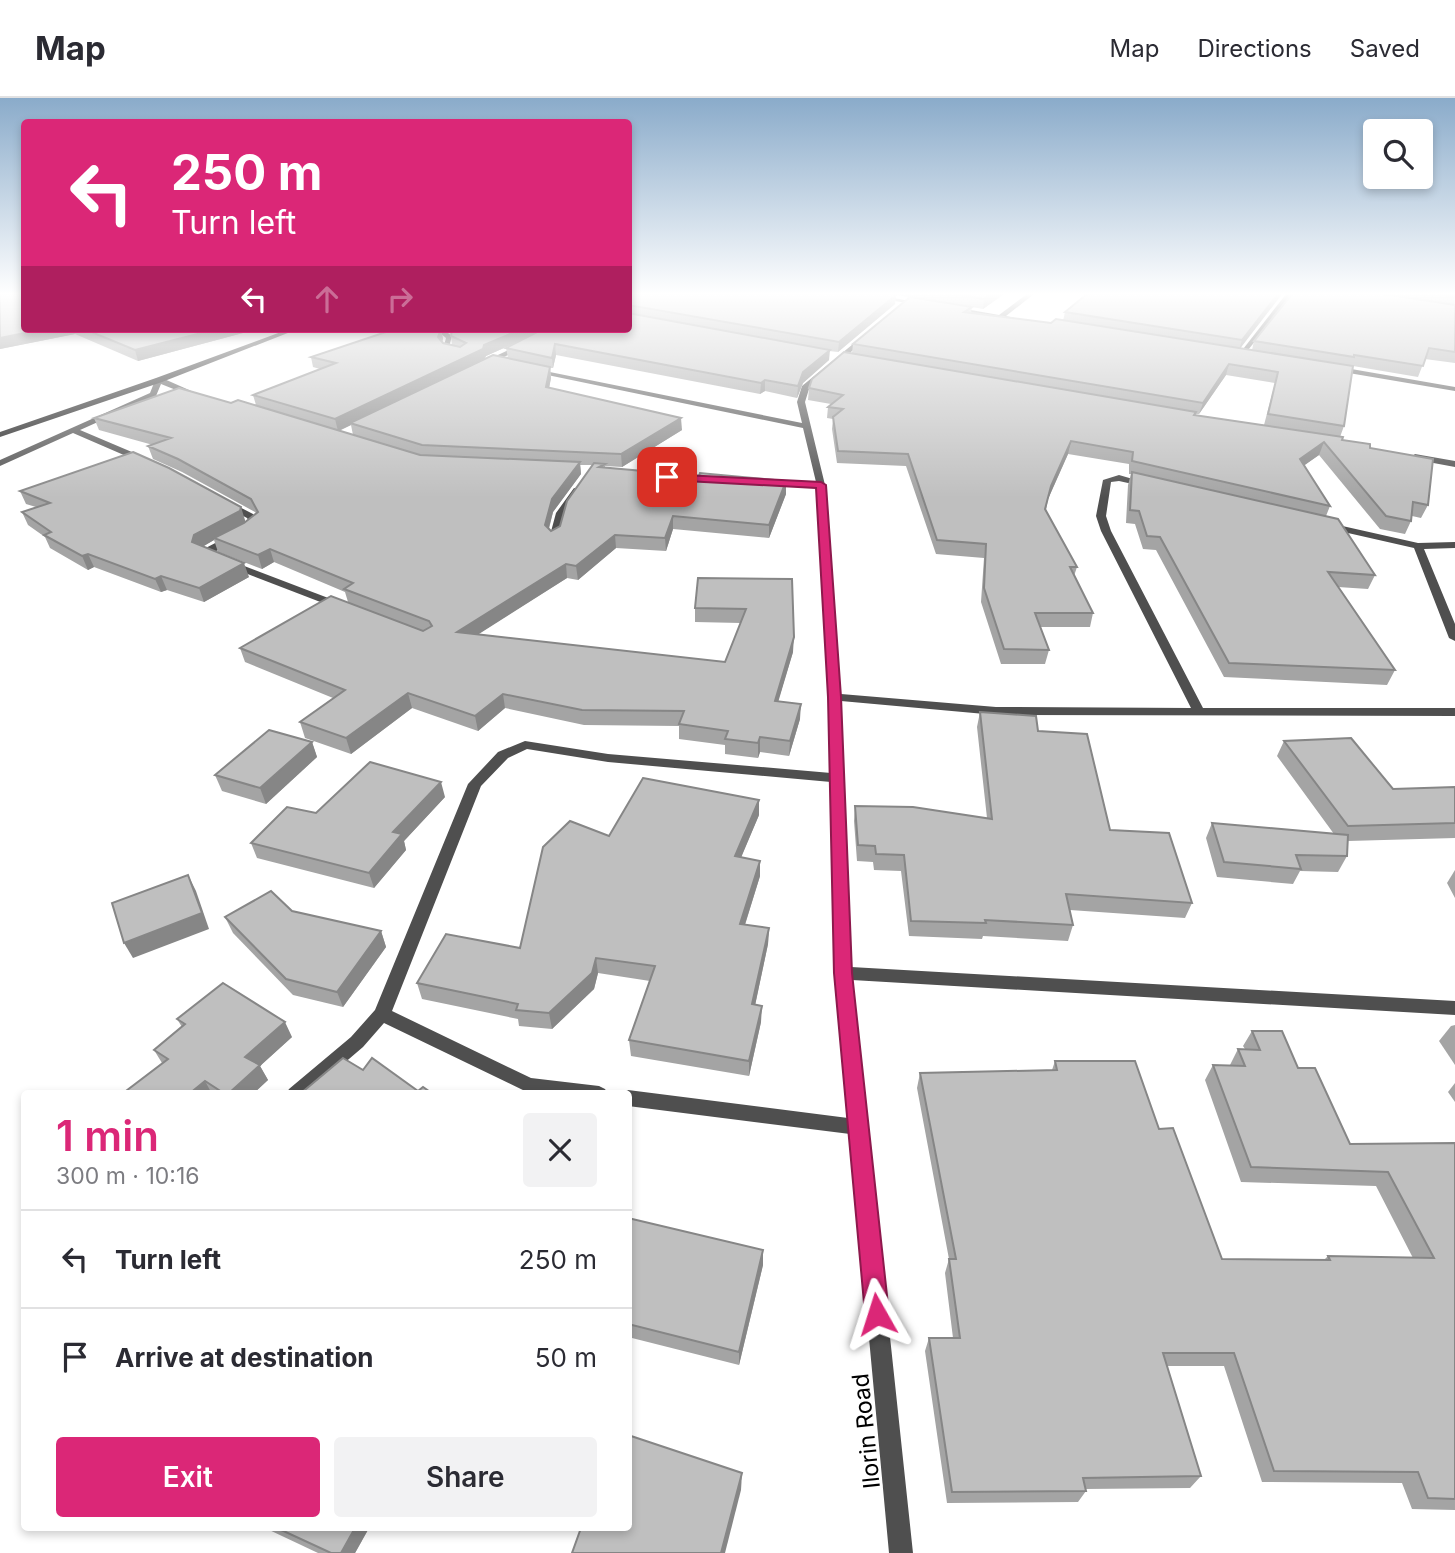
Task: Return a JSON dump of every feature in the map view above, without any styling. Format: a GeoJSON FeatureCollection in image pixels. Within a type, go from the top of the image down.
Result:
{"type":"FeatureCollection","features":[{"type":"Feature","properties":{"kind":"main road"},"geometry":{"type":"LineString","coordinates":[[0,435],[207,362]]}},
{"type":"Feature","properties":{"kind":"street"},"geometry":{"type":"LineString","coordinates":[[479,366],[487,362]]}},
{"type":"Feature","properties":{"kind":"street"},"geometry":{"type":"LineString","coordinates":[[499,362],[504,363]]}},
{"type":"Feature","properties":{"kind":"street","name":"Ilorin Road"},"geometry":{"type":"LineString","coordinates":[[835,362],[805,388],[801,402],[821,485],[835,697],[835,778],[843,973],[901,1553]]}},
{"type":"Feature","properties":{"kind":"street"},"geometry":{"type":"LineString","coordinates":[[517,366],[806,426]]}},
{"type":"Feature","properties":{"kind":"street"},"geometry":{"type":"LineString","coordinates":[[1331,368],[1455,389]]}},
{"type":"Feature","properties":{"kind":"street"},"geometry":{"type":"LineString","coordinates":[[0,463],[153,394],[159,380],[201,396]]}},
{"type":"Feature","properties":{"kind":"street"},"geometry":{"type":"LineString","coordinates":[[73,430],[155,466]]}},
{"type":"Feature","properties":{"kind":"street"},"geometry":{"type":"LineString","coordinates":[[1402,455],[1455,464]]}},
{"type":"Feature","properties":{"kind":"street"},"geometry":{"type":"LineString","coordinates":[[1153,485],[1127,479],[1107,480],[1101,516],[1199,712]]}},
{"type":"Feature","properties":{"kind":"street"},"geometry":{"type":"LineString","coordinates":[[554,539],[561,513],[582,482]]}},
{"type":"Feature","properties":{"kind":"street"},"geometry":{"type":"LineString","coordinates":[[753,482],[821,485]]}},
{"type":"Feature","properties":{"kind":"street"},"geometry":{"type":"LineString","coordinates":[[214,496],[250,516],[255,523],[249,531],[217,543],[204,553],[353,611]]}},
{"type":"Feature","properties":{"kind":"street"},"geometry":{"type":"LineString","coordinates":[[1312,522],[1418,546],[1455,545]]}},
{"type":"Feature","properties":{"kind":"street"},"geometry":{"type":"LineString","coordinates":[[1418,546],[1455,638]]}},
{"type":"Feature","properties":{"kind":"street"},"geometry":{"type":"LineString","coordinates":[[835,697],[996,711],[1455,712]]}},
{"type":"Feature","properties":{"kind":"street"},"geometry":{"type":"LineString","coordinates":[[300,1090],[357,1042],[382,1014],[475,784],[503,755],[525,746],[608,758],[835,778]]}},
{"type":"Feature","properties":{"kind":"street"},"geometry":{"type":"LineString","coordinates":[[843,973],[1455,1008]]}},
{"type":"Feature","properties":{"kind":"street"},"geometry":{"type":"LineString","coordinates":[[382,1014],[525,1089]]}},
{"type":"Feature","properties":{"kind":"street"},"geometry":{"type":"LineString","coordinates":[[632,1099],[858,1127]]}},
{"type":"Feature","properties":{"kind":"building"},"geometry":{"type":"Polygon","coordinates":[[[331,362],[456,362],[335,419],[253,395],[336,363],[331,362]]]}},
{"type":"Feature","properties":{"kind":"building"},"geometry":{"type":"Polygon","coordinates":[[[478,362],[526,362],[550,367],[546,387],[681,418],[621,454],[422,445],[350,423],[478,362]]]}},
{"type":"Feature","properties":{"kind":"building"},"geometry":{"type":"Polygon","coordinates":[[[650,362],[815,362],[803,372],[798,386],[765,380],[761,383],[650,362]]]}},
{"type":"Feature","properties":{"kind":"building"},"geometry":{"type":"Polygon","coordinates":[[[832,362],[902,362],[1196,412],[1194,415],[1343,437],[1342,440],[1370,444],[1370,448],[1433,459],[1428,505],[1413,502],[1411,521],[1386,516],[1324,442],[1300,459],[1330,506],[1132,461],[1133,452],[1071,441],[1051,486],[1045,509],[1077,567],[1070,567],[1093,613],[1035,613],[1049,650],[1004,649],[984,588],[986,544],[937,540],[908,454],[838,451],[833,417],[843,409],[828,407],[843,395],[809,388],[812,379],[832,362]]]}},
{"type":"Feature","properties":{"kind":"building"},"geometry":{"type":"Polygon","coordinates":[[[959,362],[1327,362],[1353,366],[1344,426],[1268,414],[1278,372],[1229,364],[1203,403],[959,362]]]}},
{"type":"Feature","properties":{"kind":"building"},"geometry":{"type":"Polygon","coordinates":[[[1397,362],[1424,362],[1423,366],[1397,362]]]}},
{"type":"Feature","properties":{"kind":"building"},"geometry":{"type":"Polygon","coordinates":[[[179,388],[231,403],[238,400],[420,455],[580,462],[552,499],[545,525],[551,531],[560,526],[567,501],[594,463],[605,464],[599,467],[786,481],[769,525],[673,516],[665,538],[615,535],[576,566],[566,564],[457,632],[725,662],[746,609],[695,608],[698,578],[792,579],[794,637],[775,701],[801,704],[790,741],[760,737],[758,743],[725,739],[728,731],[679,724],[684,711],[582,710],[503,694],[475,716],[408,693],[346,738],[300,722],[345,690],[240,648],[331,596],[423,631],[432,626],[429,621],[344,589],[353,583],[270,549],[258,555],[214,538],[244,523],[258,512],[251,499],[178,459],[148,446],[171,438],[94,418],[179,388]]]}},
{"type":"Feature","properties":{"kind":"building"},"geometry":{"type":"Polygon","coordinates":[[[133,452],[241,507],[240,511],[194,535],[192,542],[244,563],[199,588],[161,576],[155,579],[88,554],[82,556],[44,535],[51,532],[22,512],[50,503],[20,491],[133,452]]]}},
{"type":"Feature","properties":{"kind":"building"},"geometry":{"type":"Polygon","coordinates":[[[1132,472],[1338,519],[1375,575],[1328,572],[1395,670],[1229,663],[1160,537],[1147,536],[1139,511],[1130,510],[1132,472]]]}},
{"type":"Feature","properties":{"kind":"building"},"geometry":{"type":"Polygon","coordinates":[[[980,712],[1036,716],[1038,731],[1087,734],[1110,830],[1169,833],[1192,903],[1066,894],[1073,925],[985,920],[986,923],[911,921],[904,855],[876,854],[875,846],[858,845],[855,806],[913,807],[992,819],[980,712]]]}},
{"type":"Feature","properties":{"kind":"building"},"geometry":{"type":"Polygon","coordinates":[[[269,730],[312,742],[260,788],[215,775],[269,730]]]}},
{"type":"Feature","properties":{"kind":"building"},"geometry":{"type":"Polygon","coordinates":[[[1351,738],[1393,789],[1455,787],[1455,823],[1348,826],[1284,741],[1351,738]]]}},
{"type":"Feature","properties":{"kind":"building"},"geometry":{"type":"Polygon","coordinates":[[[370,762],[441,782],[393,832],[402,834],[369,873],[251,843],[287,807],[316,813],[370,762]]]}},
{"type":"Feature","properties":{"kind":"building"},"geometry":{"type":"Polygon","coordinates":[[[643,778],[759,800],[735,856],[760,861],[740,924],[769,928],[752,1004],[762,1006],[749,1061],[629,1040],[655,966],[596,958],[592,973],[549,1013],[516,1010],[518,1004],[417,983],[446,934],[520,948],[543,847],[570,821],[609,836],[643,778]]]}},
{"type":"Feature","properties":{"kind":"building"},"geometry":{"type":"Polygon","coordinates":[[[1212,823],[1348,835],[1347,856],[1296,855],[1301,869],[1224,862],[1212,823]]]}},
{"type":"Feature","properties":{"kind":"building"},"geometry":{"type":"Polygon","coordinates":[[[188,875],[202,913],[124,943],[112,903],[188,875]]]}},
{"type":"Feature","properties":{"kind":"building"},"geometry":{"type":"Polygon","coordinates":[[[271,891],[292,911],[381,931],[337,992],[286,979],[225,917],[271,891]]]}},
{"type":"Feature","properties":{"kind":"building"},"geometry":{"type":"Polygon","coordinates":[[[223,983],[285,1022],[245,1057],[260,1065],[232,1090],[219,1090],[205,1081],[194,1090],[127,1090],[168,1059],[154,1050],[185,1024],[177,1019],[223,983]]]}},
{"type":"Feature","properties":{"kind":"building"},"geometry":{"type":"Polygon","coordinates":[[[1252,1031],[1282,1031],[1298,1068],[1315,1068],[1350,1144],[1455,1143],[1455,1499],[1428,1498],[1418,1472],[1274,1471],[1234,1353],[1163,1353],[1201,1476],[1083,1478],[1086,1491],[952,1492],[929,1338],[960,1338],[949,1259],[956,1259],[920,1073],[1057,1070],[1055,1061],[1135,1061],[1159,1129],[1173,1128],[1222,1259],[1330,1260],[1328,1256],[1434,1258],[1388,1172],[1251,1167],[1213,1065],[1245,1066],[1238,1049],[1260,1050],[1252,1031]]]}},
{"type":"Feature","properties":{"kind":"building"},"geometry":{"type":"Polygon","coordinates":[[[343,1058],[363,1070],[372,1058],[417,1090],[305,1090],[343,1058]]]}},
{"type":"Feature","properties":{"kind":"building"},"geometry":{"type":"Polygon","coordinates":[[[632,1219],[763,1250],[739,1352],[632,1325],[632,1219]]]}},
{"type":"Feature","properties":{"kind":"building"},"geometry":{"type":"Polygon","coordinates":[[[632,1436],[742,1473],[721,1553],[572,1553],[580,1531],[632,1531],[632,1436]]]}},
{"type":"Feature","properties":{"kind":"building"},"geometry":{"type":"Polygon","coordinates":[[[283,1531],[353,1531],[341,1553],[331,1553],[283,1531]]]}},
{"type":"Feature","properties":{"kind":"route"},"geometry":{"type":"LineString","coordinates":[[667,477],[821,485],[835,697],[835,778],[843,973],[877,1314]]}}]}
